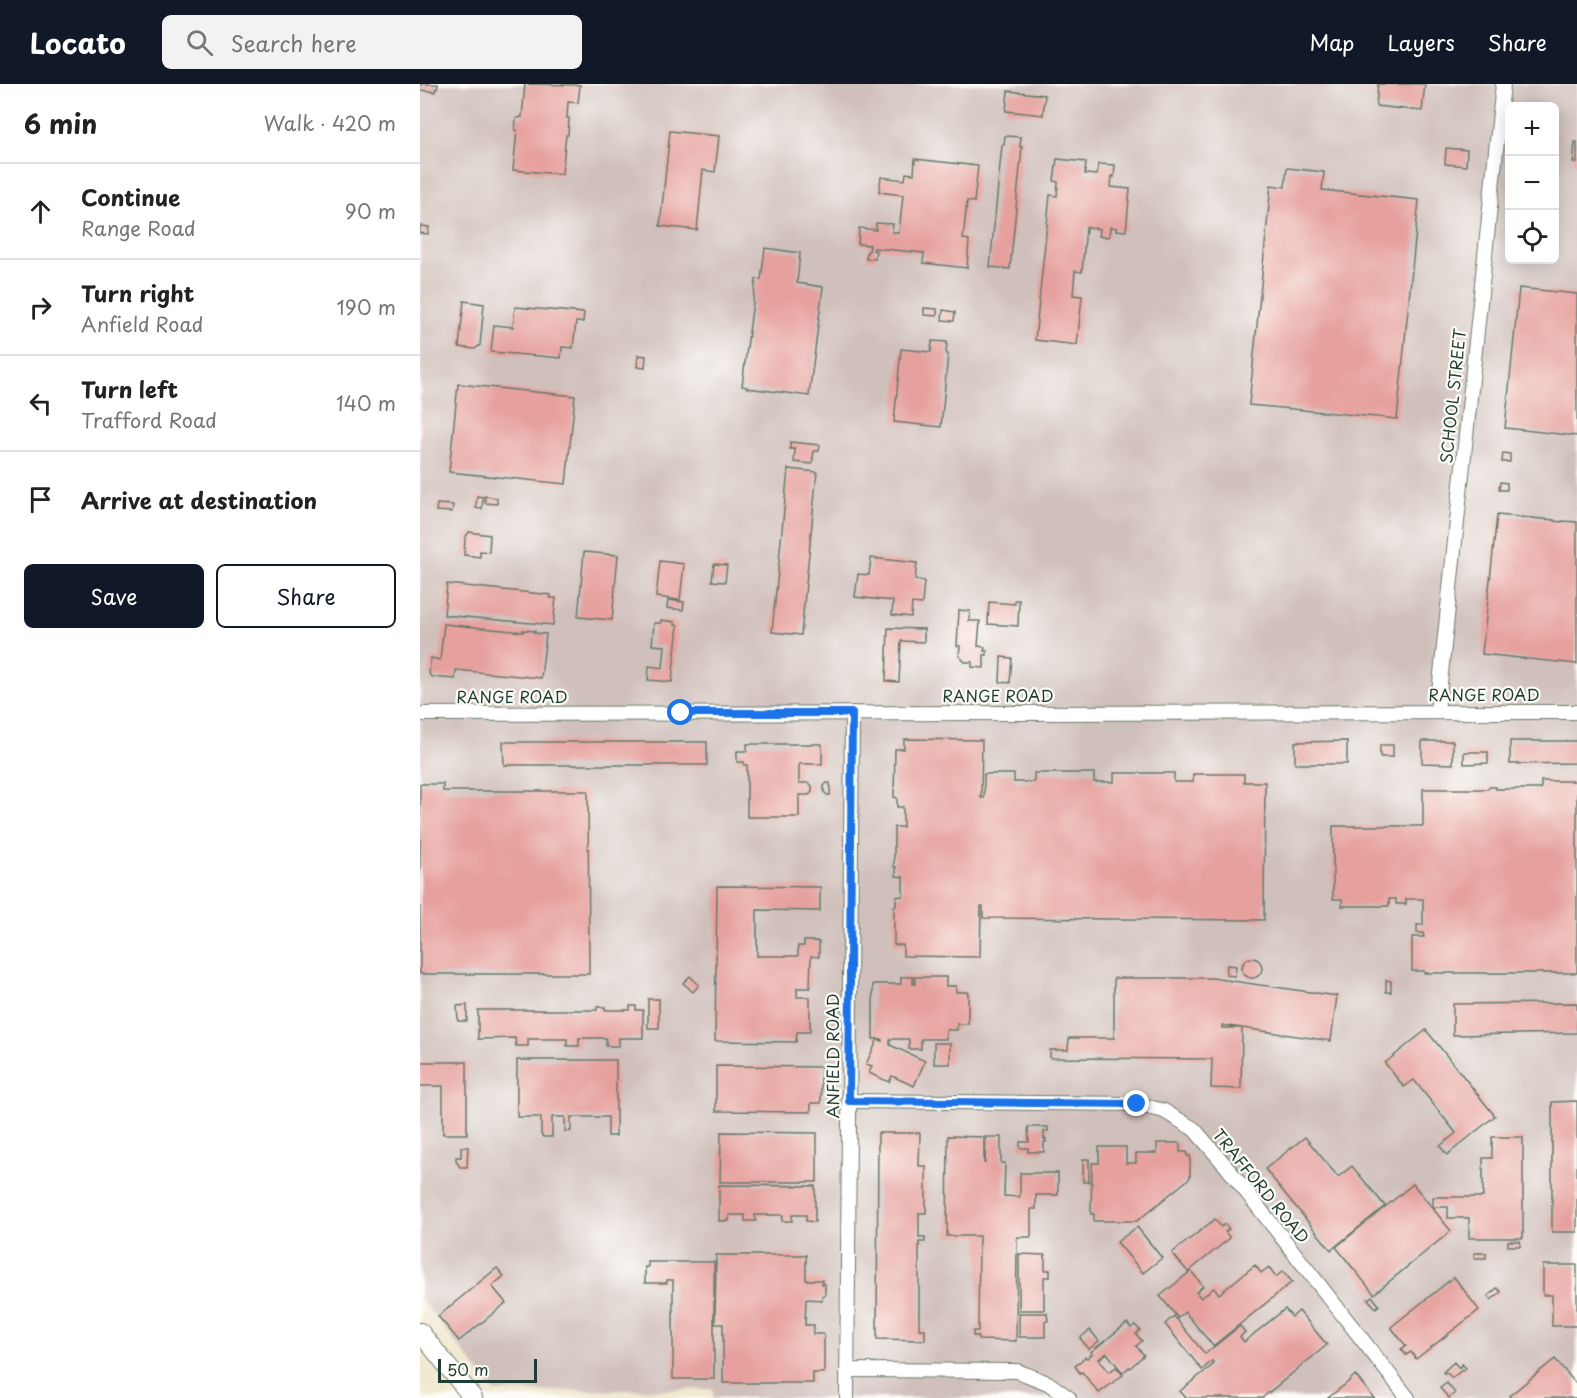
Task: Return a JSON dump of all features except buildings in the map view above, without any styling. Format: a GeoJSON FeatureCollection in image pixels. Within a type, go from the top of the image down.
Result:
{"type":"FeatureCollection","features":[{"type":"Feature","properties":{"kind":"street","name":"SCHOOL STREET"},"geometry":{"type":"LineString","coordinates":[[1437,712],[1503,84]]}},
{"type":"Feature","properties":{"kind":"street","name":"RANGE ROAD"},"geometry":{"type":"LineString","coordinates":[[420,714],[1577,712]]}},
{"type":"Feature","properties":{"kind":"street","name":"ANFIELD ROAD"},"geometry":{"type":"LineString","coordinates":[[848,1398],[852,713]]}},
{"type":"Feature","properties":{"kind":"street","name":"TRAFFORD ROAD"},"geometry":{"type":"LineString","coordinates":[[849,1101],[1137,1104],[1172,1116],[1194,1129],[1226,1166],[1408,1398]]}},
{"type":"Feature","properties":{"kind":"street"},"geometry":{"type":"LineString","coordinates":[[420,1332],[473,1398]]}},
{"type":"Feature","properties":{"kind":"street"},"geometry":{"type":"LineString","coordinates":[[847,1370],[1017,1371],[1048,1383],[1069,1398]]}},
{"type":"Feature","properties":{"kind":"shaded area"},"geometry":{"type":"Polygon","coordinates":[[[420,84],[1577,84],[1577,1398],[713,1398],[713,1389],[495,1392],[420,1298],[420,84]]]}},
{"type":"Feature","properties":{"kind":"route"},"geometry":{"type":"LineString","coordinates":[[681,713],[852,713],[849,1101],[1137,1104]]}}]}
